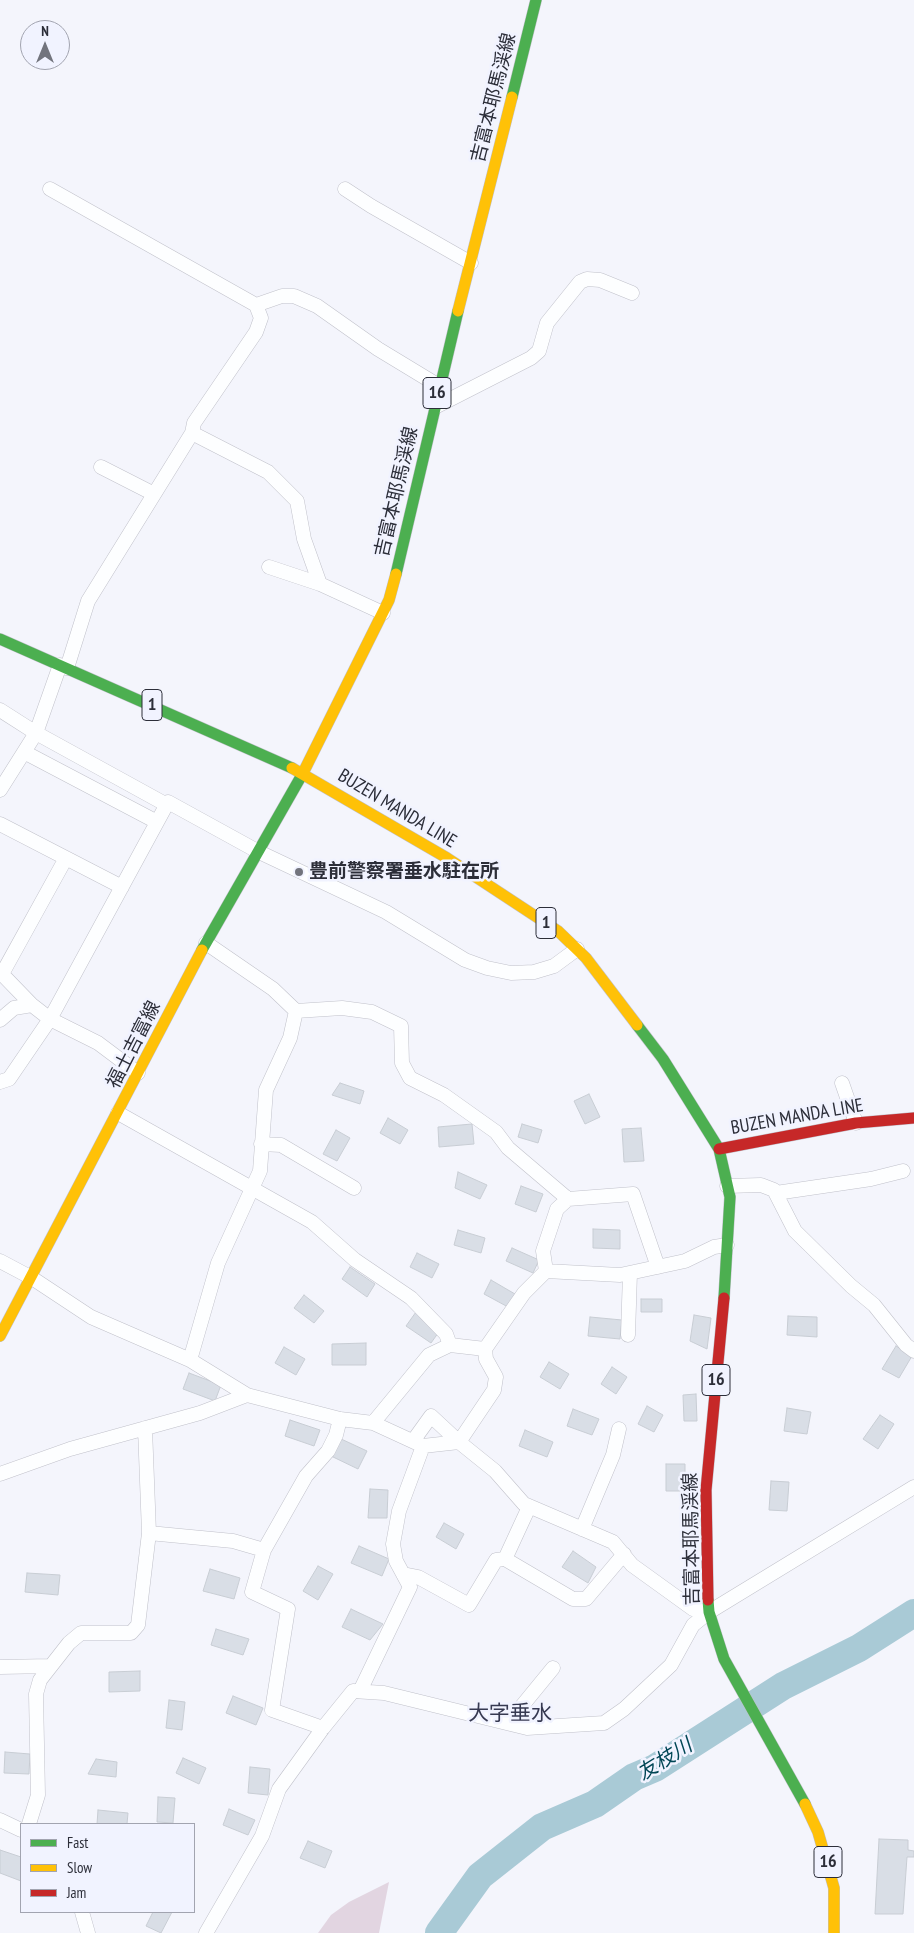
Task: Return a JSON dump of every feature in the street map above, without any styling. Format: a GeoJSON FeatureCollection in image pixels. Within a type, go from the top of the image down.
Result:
{"type":"FeatureCollection","features":[{"type":"Feature","properties":{"kind":"main road","name":"吉富本耶馬渓線"},"geometry":{"type":"LineString","coordinates":[[303,773],[389,600],[419,484],[439,386],[536,0]]}},
{"type":"Feature","properties":{"kind":"main road","name":"BUZEN MANDA LINE"},"geometry":{"type":"LineString","coordinates":[[0,639],[303,773],[447,858],[558,931],[586,958],[663,1058],[719,1149],[856,1123],[914,1118]]}},
{"type":"Feature","properties":{"kind":"main road","name":"福土吉富線"},"geometry":{"type":"LineString","coordinates":[[0,1336],[206,943],[303,773]]}},
{"type":"Feature","properties":{"kind":"main road","name":"吉富本耶馬渓線"},"geometry":{"type":"LineString","coordinates":[[719,1149],[730,1197],[706,1490],[706,1558],[709,1612],[724,1660],[801,1796],[825,1850],[834,1888],[834,1933]]}},
{"type":"Feature","properties":{"kind":"street"},"geometry":{"type":"LineString","coordinates":[[345,188],[371,206],[471,263]]}},
{"type":"Feature","properties":{"kind":"street"},"geometry":{"type":"LineString","coordinates":[[0,790],[36,733],[88,601],[192,433],[194,423],[256,332],[261,318],[256,305],[50,189]]}},
{"type":"Feature","properties":{"kind":"street"},"geometry":{"type":"LineString","coordinates":[[435,407],[531,358],[539,351],[547,324],[580,282],[587,279],[600,280],[632,293]]}},
{"type":"Feature","properties":{"kind":"street"},"geometry":{"type":"LineString","coordinates":[[256,305],[282,296],[294,296],[317,306],[378,349],[439,386]]}},
{"type":"Feature","properties":{"kind":"street"},"geometry":{"type":"LineString","coordinates":[[192,433],[268,472],[297,501],[304,539],[320,584]]}},
{"type":"Feature","properties":{"kind":"street"},"geometry":{"type":"LineString","coordinates":[[101,467],[154,494]]}},
{"type":"Feature","properties":{"kind":"street"},"geometry":{"type":"LineString","coordinates":[[269,567],[320,584],[382,614]]}},
{"type":"Feature","properties":{"kind":"street"},"geometry":{"type":"LineString","coordinates":[[0,710],[36,733],[167,805]]}},
{"type":"Feature","properties":{"kind":"street"},"geometry":{"type":"LineString","coordinates":[[24,752],[157,822]]}},
{"type":"Feature","properties":{"kind":"street"},"geometry":{"type":"LineString","coordinates":[[0,1082],[9,1079],[50,1019],[168,802],[259,852],[386,912],[465,960],[487,968],[511,973],[534,972],[554,966],[577,949]]}},
{"type":"Feature","properties":{"kind":"street"},"geometry":{"type":"LineString","coordinates":[[0,824],[122,887]]}},
{"type":"Feature","properties":{"kind":"street"},"geometry":{"type":"LineString","coordinates":[[66,858],[1,973],[32,1005],[50,1019],[98,1043],[138,1073]]}},
{"type":"Feature","properties":{"kind":"street"},"geometry":{"type":"LineString","coordinates":[[206,943],[273,989],[296,1011],[342,1008],[372,1012],[401,1026],[402,1063],[410,1078],[444,1095],[496,1132],[508,1148],[568,1199]]}},
{"type":"Feature","properties":{"kind":"street"},"geometry":{"type":"LineString","coordinates":[[0,1020],[14,1008],[32,1005]]}},
{"type":"Feature","properties":{"kind":"street"},"geometry":{"type":"LineString","coordinates":[[190,1360],[218,1263],[260,1171],[266,1090],[290,1038],[296,1011]]}},
{"type":"Feature","properties":{"kind":"street"},"geometry":{"type":"LineString","coordinates":[[842,1083],[856,1123]]}},
{"type":"Feature","properties":{"kind":"street"},"geometry":{"type":"LineString","coordinates":[[118,1113],[312,1222],[355,1260],[411,1298],[446,1334],[450,1344]]}},
{"type":"Feature","properties":{"kind":"street"},"geometry":{"type":"LineString","coordinates":[[261,1144],[281,1145],[354,1188]]}},
{"type":"Feature","properties":{"kind":"street"},"geometry":{"type":"LineString","coordinates":[[776,1193],[871,1180],[903,1171]]}},
{"type":"Feature","properties":{"kind":"street"},"geometry":{"type":"LineString","coordinates":[[727,1186],[761,1186],[774,1190],[795,1231],[851,1286],[874,1305],[906,1345],[914,1351]]}},
{"type":"Feature","properties":{"kind":"street"},"geometry":{"type":"LineString","coordinates":[[546,1271],[543,1251],[557,1209],[568,1199],[633,1194],[658,1267]]}},
{"type":"Feature","properties":{"kind":"street"},"geometry":{"type":"LineString","coordinates":[[459,1442],[494,1390],[496,1377],[486,1358],[485,1348],[524,1293],[546,1271],[620,1276],[684,1261],[714,1247],[727,1245]]}},
{"type":"Feature","properties":{"kind":"street"},"geometry":{"type":"LineString","coordinates":[[0,1261],[32,1278],[90,1317],[190,1360],[247,1395],[340,1419],[373,1423],[418,1443],[459,1442]]}},
{"type":"Feature","properties":{"kind":"street"},"geometry":{"type":"LineString","coordinates":[[628,1335],[630,1274]]}},
{"type":"Feature","properties":{"kind":"street"},"geometry":{"type":"LineString","coordinates":[[373,1423],[429,1355],[450,1344],[485,1348]]}},
{"type":"Feature","properties":{"kind":"street"},"geometry":{"type":"LineString","coordinates":[[0,1474],[70,1449],[200,1413],[247,1395]]}},
{"type":"Feature","properties":{"kind":"street"},"geometry":{"type":"LineString","coordinates":[[360,1691],[410,1587],[396,1562],[393,1544],[399,1511],[418,1443],[431,1416],[495,1471],[524,1504],[613,1542],[632,1565],[693,1609],[709,1612]]}},
{"type":"Feature","properties":{"kind":"street"},"geometry":{"type":"LineString","coordinates":[[323,1728],[272,1710],[288,1609],[252,1592],[264,1550],[306,1476],[328,1451],[336,1435],[340,1419]]}},
{"type":"Feature","properties":{"kind":"street"},"geometry":{"type":"LineString","coordinates":[[30,1823],[38,1795],[36,1694],[40,1680],[69,1642],[80,1633],[131,1633],[138,1625],[149,1533],[146,1428]]}},
{"type":"Feature","properties":{"kind":"street"},"geometry":{"type":"LineString","coordinates":[[582,1529],[613,1454],[619,1429]]}},
{"type":"Feature","properties":{"kind":"street"},"geometry":{"type":"LineString","coordinates":[[206,1933],[262,1836],[279,1789],[323,1728],[353,1691],[384,1693],[527,1728],[604,1723],[624,1709],[671,1666],[693,1625],[709,1612],[914,1487]]}},
{"type":"Feature","properties":{"kind":"street"},"geometry":{"type":"LineString","coordinates":[[505,1559],[529,1507]]}},
{"type":"Feature","properties":{"kind":"street"},"geometry":{"type":"LineString","coordinates":[[149,1533],[233,1541],[264,1550]]}},
{"type":"Feature","properties":{"kind":"street"},"geometry":{"type":"LineString","coordinates":[[403,1574],[418,1577],[469,1605],[496,1560],[505,1559],[573,1599],[586,1599],[624,1554]]}},
{"type":"Feature","properties":{"kind":"street"},"geometry":{"type":"LineString","coordinates":[[0,1666],[50,1666]]}},
{"type":"Feature","properties":{"kind":"street"},"geometry":{"type":"LineString","coordinates":[[508,1723],[553,1668]]}},
{"type":"Feature","properties":{"kind":"street"},"geometry":{"type":"LineString","coordinates":[[0,1820],[20,1830]]}},
{"type":"Feature","properties":{"kind":"street"},"geometry":{"type":"LineString","coordinates":[[82,1913],[88,1933]]}},
{"type":"Feature","properties":{"kind":"shaded area"},"geometry":{"type":"Polygon","coordinates":[[[389,1882],[379,1933],[318,1933],[331,1915],[349,1902],[389,1882]]]}},
{"type":"Feature","properties":{"kind":"building"},"geometry":{"type":"Polygon","coordinates":[[[340,1083],[364,1091],[360,1104],[332,1095],[340,1083]]]}},
{"type":"Feature","properties":{"kind":"building"},"geometry":{"type":"Polygon","coordinates":[[[589,1094],[600,1117],[585,1124],[574,1101],[589,1094]]]}},
{"type":"Feature","properties":{"kind":"building"},"geometry":{"type":"Polygon","coordinates":[[[388,1118],[408,1130],[400,1144],[380,1133],[388,1118]]]}},
{"type":"Feature","properties":{"kind":"building"},"geometry":{"type":"Polygon","coordinates":[[[472,1124],[474,1144],[439,1147],[438,1127],[472,1124]]]}},
{"type":"Feature","properties":{"kind":"building"},"geometry":{"type":"Polygon","coordinates":[[[522,1124],[542,1130],[538,1143],[518,1137],[522,1124]]]}},
{"type":"Feature","properties":{"kind":"building"},"geometry":{"type":"Polygon","coordinates":[[[641,1128],[644,1161],[624,1162],[622,1129],[641,1128]]]}},
{"type":"Feature","properties":{"kind":"building"},"geometry":{"type":"Polygon","coordinates":[[[336,1130],[350,1138],[337,1161],[323,1154],[336,1130]]]}},
{"type":"Feature","properties":{"kind":"building"},"geometry":{"type":"Polygon","coordinates":[[[458,1172],[487,1185],[480,1199],[455,1188],[458,1172]]]}},
{"type":"Feature","properties":{"kind":"building"},"geometry":{"type":"Polygon","coordinates":[[[521,1186],[543,1194],[536,1212],[515,1204],[521,1186]]]}},
{"type":"Feature","properties":{"kind":"building"},"geometry":{"type":"Polygon","coordinates":[[[593,1229],[620,1230],[620,1249],[593,1248],[593,1229]]]}},
{"type":"Feature","properties":{"kind":"building"},"geometry":{"type":"Polygon","coordinates":[[[458,1230],[485,1238],[481,1253],[454,1245],[458,1230]]]}},
{"type":"Feature","properties":{"kind":"building"},"geometry":{"type":"Polygon","coordinates":[[[512,1248],[539,1260],[533,1273],[506,1261],[512,1248]]]}},
{"type":"Feature","properties":{"kind":"building"},"geometry":{"type":"Polygon","coordinates":[[[417,1253],[439,1264],[432,1278],[410,1267],[417,1253]]]}},
{"type":"Feature","properties":{"kind":"building"},"geometry":{"type":"Polygon","coordinates":[[[350,1267],[375,1284],[367,1297],[342,1279],[350,1267]]]}},
{"type":"Feature","properties":{"kind":"building"},"geometry":{"type":"Polygon","coordinates":[[[491,1280],[515,1294],[508,1307],[484,1294],[491,1280]]]}},
{"type":"Feature","properties":{"kind":"building"},"geometry":{"type":"Polygon","coordinates":[[[304,1295],[324,1311],[314,1323],[294,1308],[304,1295]]]}},
{"type":"Feature","properties":{"kind":"building"},"geometry":{"type":"Polygon","coordinates":[[[641,1299],[662,1299],[662,1312],[641,1312],[641,1299]]]}},
{"type":"Feature","properties":{"kind":"building"},"geometry":{"type":"Polygon","coordinates":[[[416,1312],[441,1329],[431,1343],[406,1326],[416,1312]]]}},
{"type":"Feature","properties":{"kind":"building"},"geometry":{"type":"Polygon","coordinates":[[[694,1315],[711,1318],[707,1349],[690,1341],[694,1315]]]}},
{"type":"Feature","properties":{"kind":"building"},"geometry":{"type":"Polygon","coordinates":[[[788,1316],[817,1317],[817,1337],[787,1335],[788,1316]]]}},
{"type":"Feature","properties":{"kind":"building"},"geometry":{"type":"Polygon","coordinates":[[[590,1317],[622,1320],[620,1339],[588,1336],[590,1317]]]}},
{"type":"Feature","properties":{"kind":"building"},"geometry":{"type":"Polygon","coordinates":[[[366,1343],[366,1365],[332,1365],[332,1344],[366,1343]]]}},
{"type":"Feature","properties":{"kind":"building"},"geometry":{"type":"Polygon","coordinates":[[[896,1346],[912,1356],[899,1378],[882,1369],[896,1346]]]}},
{"type":"Feature","properties":{"kind":"building"},"geometry":{"type":"Polygon","coordinates":[[[284,1347],[305,1359],[296,1375],[275,1363],[284,1347]]]}},
{"type":"Feature","properties":{"kind":"building"},"geometry":{"type":"Polygon","coordinates":[[[549,1362],[569,1374],[560,1389],[540,1377],[549,1362]]]}},
{"type":"Feature","properties":{"kind":"building"},"geometry":{"type":"Polygon","coordinates":[[[612,1367],[627,1377],[616,1394],[601,1384],[612,1367]]]}},
{"type":"Feature","properties":{"kind":"building"},"geometry":{"type":"Polygon","coordinates":[[[189,1373],[221,1385],[215,1401],[183,1389],[189,1373]]]}},
{"type":"Feature","properties":{"kind":"building"},"geometry":{"type":"Polygon","coordinates":[[[696,1394],[697,1421],[684,1421],[683,1395],[696,1394]]]}},
{"type":"Feature","properties":{"kind":"building"},"geometry":{"type":"Polygon","coordinates":[[[647,1406],[663,1415],[654,1432],[638,1424],[647,1406]]]}},
{"type":"Feature","properties":{"kind":"building"},"geometry":{"type":"Polygon","coordinates":[[[787,1408],[811,1412],[807,1434],[784,1431],[787,1408]]]}},
{"type":"Feature","properties":{"kind":"building"},"geometry":{"type":"Polygon","coordinates":[[[573,1409],[599,1419],[592,1435],[567,1426],[573,1409]]]}},
{"type":"Feature","properties":{"kind":"building"},"geometry":{"type":"Polygon","coordinates":[[[880,1415],[894,1424],[878,1449],[863,1439],[880,1415]]]}},
{"type":"Feature","properties":{"kind":"building"},"geometry":{"type":"Polygon","coordinates":[[[290,1420],[320,1430],[314,1446],[285,1436],[290,1420]]]}},
{"type":"Feature","properties":{"kind":"building"},"geometry":{"type":"Polygon","coordinates":[[[525,1430],[553,1442],[547,1457],[519,1446],[525,1430]]]}},
{"type":"Feature","properties":{"kind":"building"},"geometry":{"type":"Polygon","coordinates":[[[339,1438],[367,1451],[358,1469],[331,1456],[339,1438]]]}},
{"type":"Feature","properties":{"kind":"building"},"geometry":{"type":"Polygon","coordinates":[[[666,1464],[685,1464],[685,1491],[666,1491],[666,1464]]]}},
{"type":"Feature","properties":{"kind":"building"},"geometry":{"type":"Polygon","coordinates":[[[771,1481],[789,1482],[787,1511],[769,1510],[771,1481]]]}},
{"type":"Feature","properties":{"kind":"building"},"geometry":{"type":"Polygon","coordinates":[[[370,1489],[388,1490],[387,1518],[368,1518],[370,1489]]]}},
{"type":"Feature","properties":{"kind":"building"},"geometry":{"type":"Polygon","coordinates":[[[444,1523],[464,1534],[456,1549],[436,1537],[444,1523]]]}},
{"type":"Feature","properties":{"kind":"building"},"geometry":{"type":"Polygon","coordinates":[[[359,1546],[389,1559],[382,1576],[351,1563],[359,1546]]]}},
{"type":"Feature","properties":{"kind":"building"},"geometry":{"type":"Polygon","coordinates":[[[573,1551],[596,1567],[588,1583],[562,1567],[573,1551]]]}},
{"type":"Feature","properties":{"kind":"building"},"geometry":{"type":"Polygon","coordinates":[[[318,1566],[333,1574],[318,1600],[303,1591],[318,1566]]]}},
{"type":"Feature","properties":{"kind":"building"},"geometry":{"type":"Polygon","coordinates":[[[210,1569],[240,1578],[234,1599],[203,1591],[210,1569]]]}},
{"type":"Feature","properties":{"kind":"building"},"geometry":{"type":"Polygon","coordinates":[[[27,1573],[60,1575],[58,1595],[25,1592],[27,1573]]]}},
{"type":"Feature","properties":{"kind":"building"},"geometry":{"type":"Polygon","coordinates":[[[351,1609],[383,1624],[370,1640],[342,1627],[351,1609]]]}},
{"type":"Feature","properties":{"kind":"building"},"geometry":{"type":"Polygon","coordinates":[[[216,1629],[249,1639],[243,1655],[211,1645],[216,1629]]]}},
{"type":"Feature","properties":{"kind":"building"},"geometry":{"type":"Polygon","coordinates":[[[140,1671],[140,1691],[109,1692],[109,1672],[140,1671]]]}},
{"type":"Feature","properties":{"kind":"building"},"geometry":{"type":"Polygon","coordinates":[[[233,1696],[263,1708],[256,1725],[226,1713],[233,1696]]]}},
{"type":"Feature","properties":{"kind":"building"},"geometry":{"type":"Polygon","coordinates":[[[169,1700],[185,1702],[182,1730],[166,1728],[169,1700]]]}},
{"type":"Feature","properties":{"kind":"building"},"geometry":{"type":"Polygon","coordinates":[[[5,1752],[30,1754],[29,1774],[4,1773],[5,1752]]]}},
{"type":"Feature","properties":{"kind":"building"},"geometry":{"type":"Polygon","coordinates":[[[183,1758],[206,1768],[199,1784],[176,1773],[183,1758]]]}},
{"type":"Feature","properties":{"kind":"building"},"geometry":{"type":"Polygon","coordinates":[[[96,1759],[117,1762],[116,1777],[88,1774],[96,1759]]]}},
{"type":"Feature","properties":{"kind":"building"},"geometry":{"type":"Polygon","coordinates":[[[250,1767],[270,1769],[268,1795],[248,1793],[250,1767]]]}},
{"type":"Feature","properties":{"kind":"building"},"geometry":{"type":"Polygon","coordinates":[[[158,1797],[175,1798],[173,1823],[157,1822],[158,1797]]]}},
{"type":"Feature","properties":{"kind":"building"},"geometry":{"type":"Polygon","coordinates":[[[229,1809],[255,1820],[248,1835],[223,1825],[229,1809]]]}},
{"type":"Feature","properties":{"kind":"building"},"geometry":{"type":"Polygon","coordinates":[[[98,1810],[128,1813],[127,1823],[97,1823],[98,1810]]]}},
{"type":"Feature","properties":{"kind":"building"},"geometry":{"type":"Polygon","coordinates":[[[879,1839],[908,1840],[908,1850],[914,1851],[914,1857],[907,1857],[903,1914],[875,1914],[879,1839]]]}},
{"type":"Feature","properties":{"kind":"building"},"geometry":{"type":"Polygon","coordinates":[[[308,1841],[332,1851],[325,1868],[300,1858],[308,1841]]]}},
{"type":"Feature","properties":{"kind":"building"},"geometry":{"type":"Polygon","coordinates":[[[0,1850],[20,1857],[20,1881],[0,1873],[0,1850]]]}},
{"type":"Feature","properties":{"kind":"building"},"geometry":{"type":"Polygon","coordinates":[[[152,1913],[171,1913],[161,1933],[146,1926],[152,1913]]]}},
{"type":"Feature","properties":{"kind":"waterway","name":"友枝川"},"geometry":{"type":"LineString","coordinates":[[439,1933],[480,1876],[542,1827],[595,1804],[634,1777],[655,1768],[783,1686],[859,1648],[914,1613]]}},
{"type":"Feature","properties":{"kind":"traffic: fast"},"geometry":{"type":"LineString","coordinates":[[512,97],[536,0]]}},
{"type":"Feature","properties":{"kind":"traffic: fast"},"geometry":{"type":"LineString","coordinates":[[396,574],[458,311]]}},
{"type":"Feature","properties":{"kind":"traffic: fast"},"geometry":{"type":"LineString","coordinates":[[0,639],[292,768]]}},
{"type":"Feature","properties":{"kind":"traffic: fast"},"geometry":{"type":"LineString","coordinates":[[202,950],[303,773]]}},
{"type":"Feature","properties":{"kind":"traffic: fast"},"geometry":{"type":"LineString","coordinates":[[637,1025],[663,1059],[719,1149],[730,1197],[724,1298]]}},
{"type":"Feature","properties":{"kind":"traffic: fast"},"geometry":{"type":"LineString","coordinates":[[708,1600],[709,1612],[724,1659],[805,1804]]}},
{"type":"Feature","properties":{"kind":"traffic: slow"},"geometry":{"type":"LineString","coordinates":[[458,311],[512,97]]}},
{"type":"Feature","properties":{"kind":"traffic: slow"},"geometry":{"type":"LineString","coordinates":[[303,773],[389,600],[396,574]]}},
{"type":"Feature","properties":{"kind":"traffic: slow"},"geometry":{"type":"LineString","coordinates":[[292,768],[447,858],[558,931],[586,958],[637,1025]]}},
{"type":"Feature","properties":{"kind":"traffic: slow"},"geometry":{"type":"LineString","coordinates":[[0,1336],[202,950]]}},
{"type":"Feature","properties":{"kind":"traffic: slow"},"geometry":{"type":"LineString","coordinates":[[805,1804],[818,1832],[834,1888],[834,1933]]}},
{"type":"Feature","properties":{"kind":"traffic: jam"},"geometry":{"type":"LineString","coordinates":[[719,1149],[856,1123],[914,1118]]}},
{"type":"Feature","properties":{"kind":"traffic: jam"},"geometry":{"type":"LineString","coordinates":[[708,1600],[706,1490],[724,1298]]}},
{"type":"Feature","properties":{"kind":"place","name":"豊前警察署垂水駐在所"},"geometry":{"type":"Point","coordinates":[299,872]}},
{"type":"Feature","properties":{"kind":"district","name":"大字垂水"},"geometry":{"type":"Point","coordinates":[510,1714]}}]}
